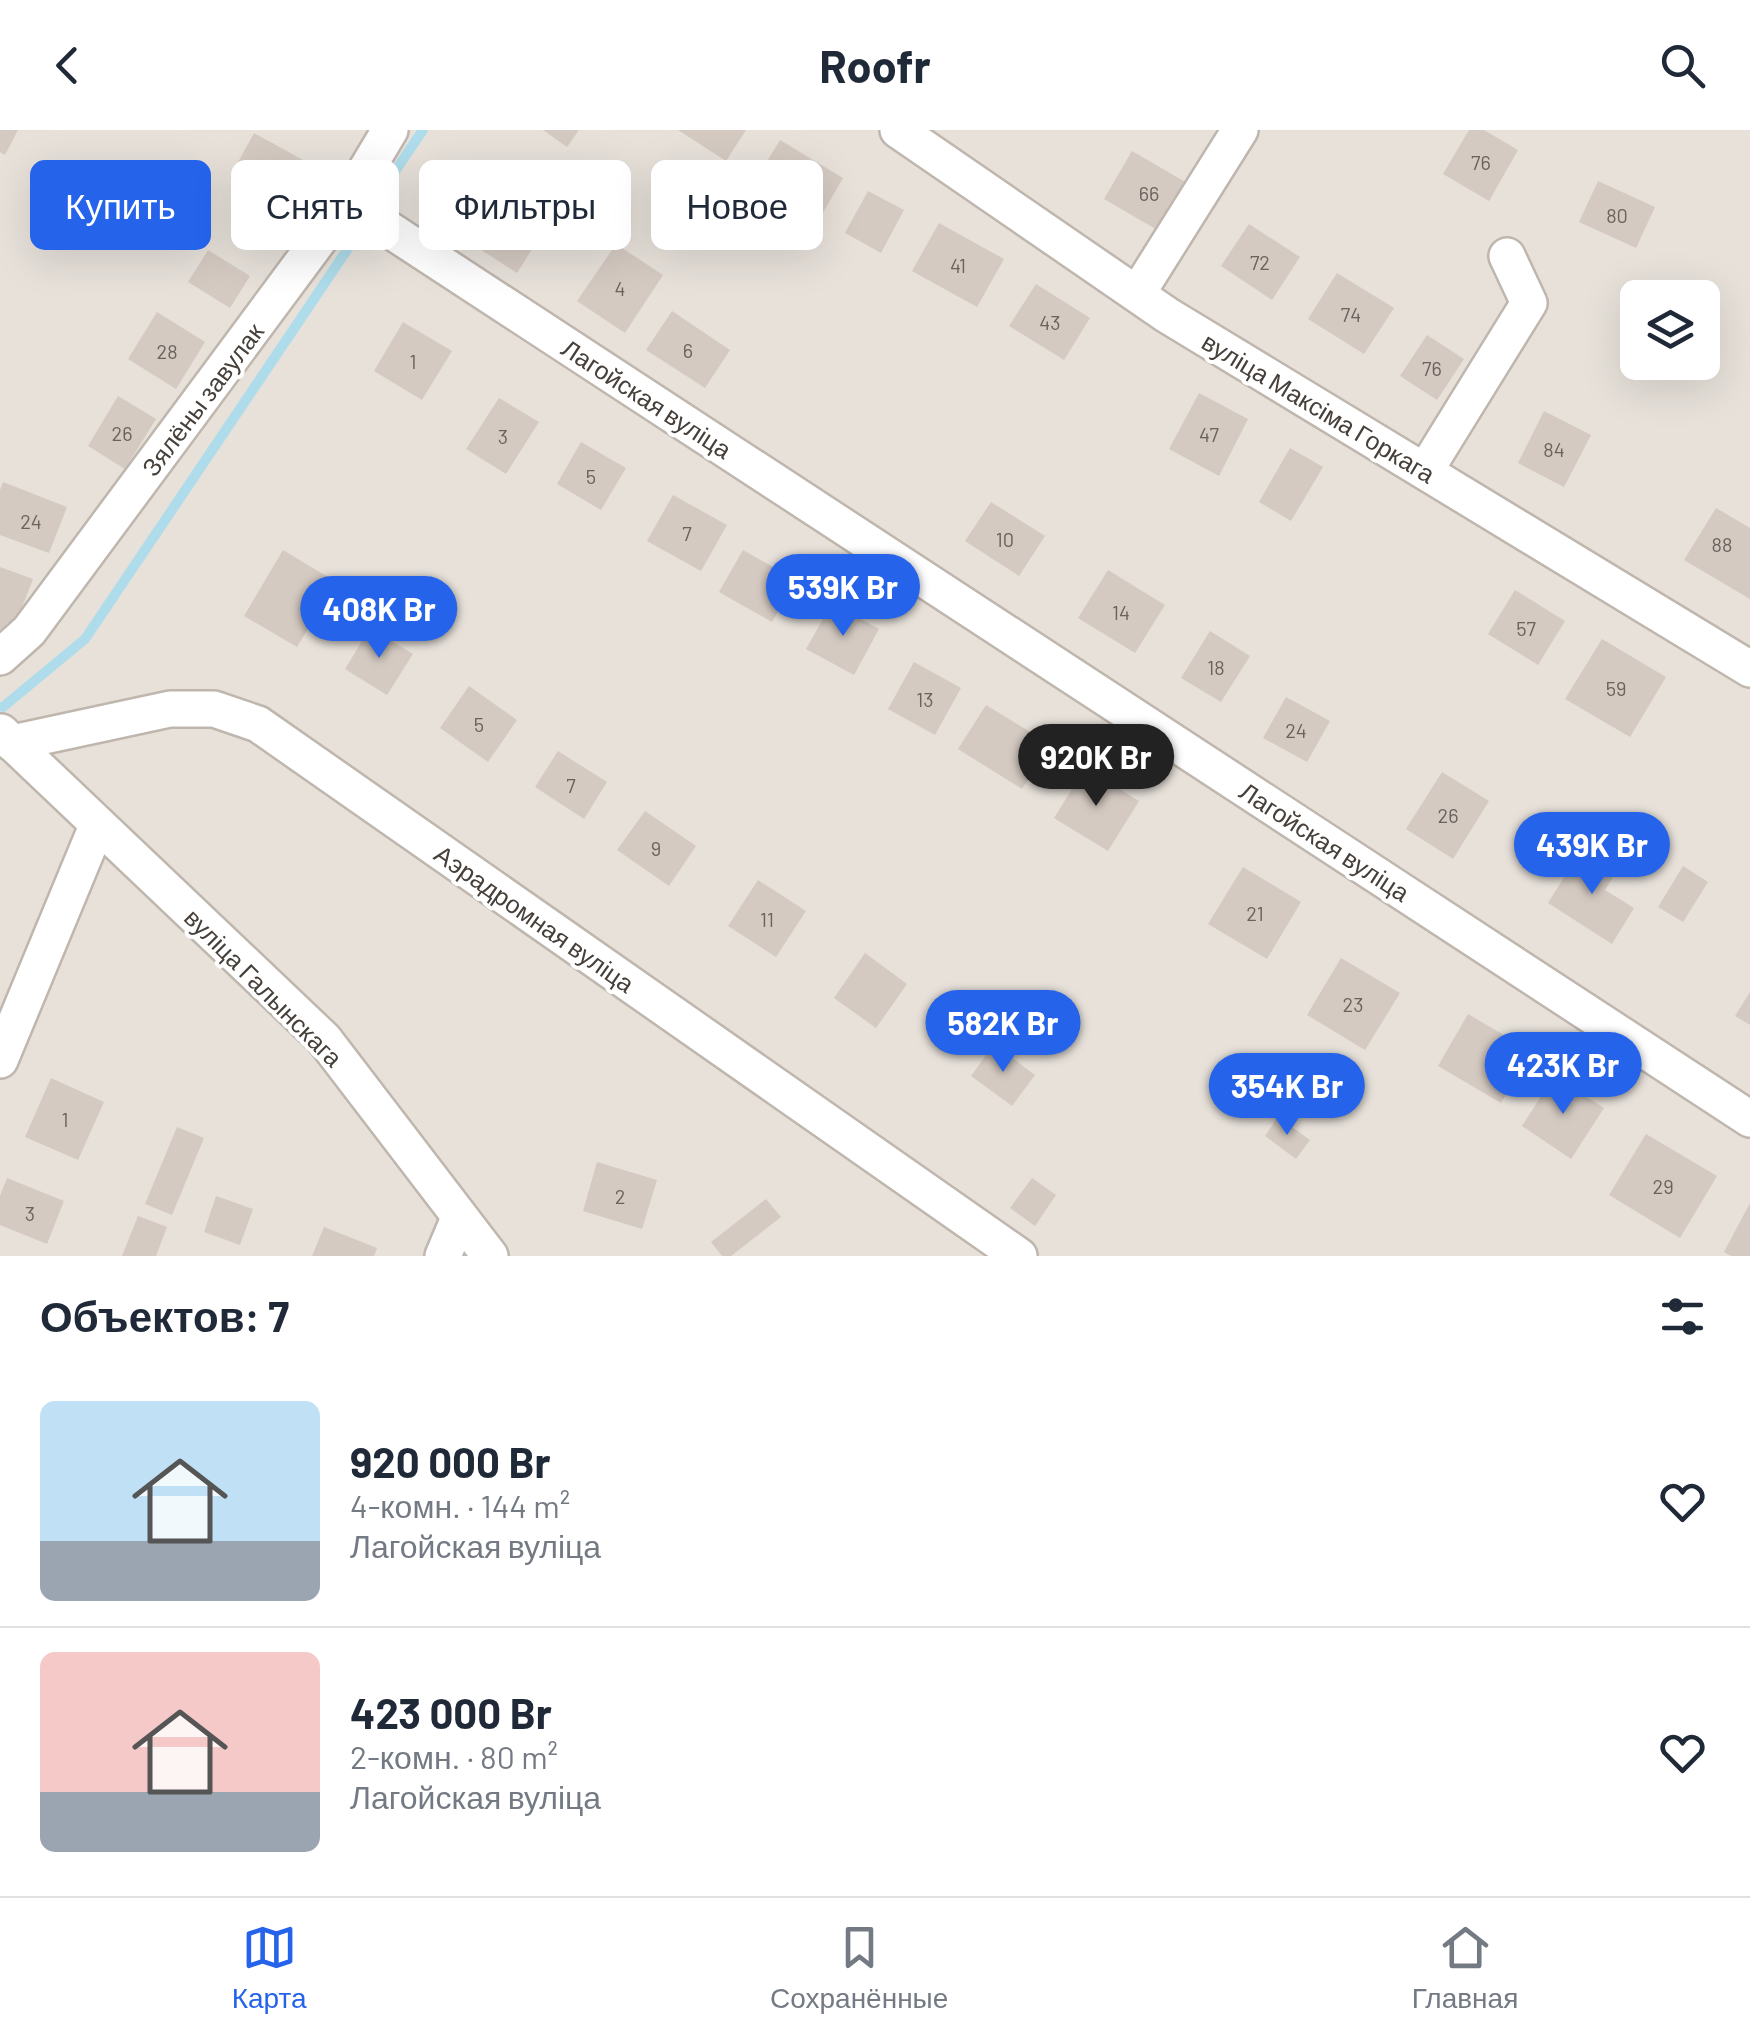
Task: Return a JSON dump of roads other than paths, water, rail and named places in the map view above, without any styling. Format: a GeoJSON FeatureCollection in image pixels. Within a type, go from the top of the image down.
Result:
{"type":"FeatureCollection","features":[{"type":"Feature","properties":{"kind":"street","name":"Зялёны завулак"},"geometry":{"type":"LineString","coordinates":[[372,160],[390,130]]}},
{"type":"Feature","properties":{"kind":"street","name":"вуліца Максіма Горкага"},"geometry":{"type":"LineString","coordinates":[[898,130],[1137,294],[1750,669]]}},
{"type":"Feature","properties":{"kind":"street"},"geometry":{"type":"LineString","coordinates":[[1137,294],[1240,130]]}},
{"type":"Feature","properties":{"kind":"street","name":"Лагойская вуліца"},"geometry":{"type":"LineString","coordinates":[[399,236],[1750,1119]]}},
{"type":"Feature","properties":{"kind":"street","name":"Зялёны завулак"},"geometry":{"type":"LineString","coordinates":[[0,657],[29,632],[312,250]]}},
{"type":"Feature","properties":{"kind":"street"},"geometry":{"type":"LineString","coordinates":[[1425,471],[1529,304],[1506,256]]}},
{"type":"Feature","properties":{"kind":"street","name":"Аэрадромная вуліца"},"geometry":{"type":"LineString","coordinates":[[6,737],[170,709],[214,709],[258,724],[1019,1256]]}},
{"type":"Feature","properties":{"kind":"street","name":"вуліца Галынскага"},"geometry":{"type":"LineString","coordinates":[[6,737],[324,1040],[490,1256]]}},
{"type":"Feature","properties":{"kind":"street"},"geometry":{"type":"LineString","coordinates":[[0,1060],[97,826]]}},
{"type":"Feature","properties":{"kind":"street"},"geometry":{"type":"LineString","coordinates":[[444,1256],[459,1218]]}},
{"type":"Feature","properties":{"kind":"waterway"},"geometry":{"type":"LineString","coordinates":[[399,165],[423,130]]}},
{"type":"Feature","properties":{"kind":"waterway"},"geometry":{"type":"LineString","coordinates":[[3,707],[85,639],[347,250]]}}]}
